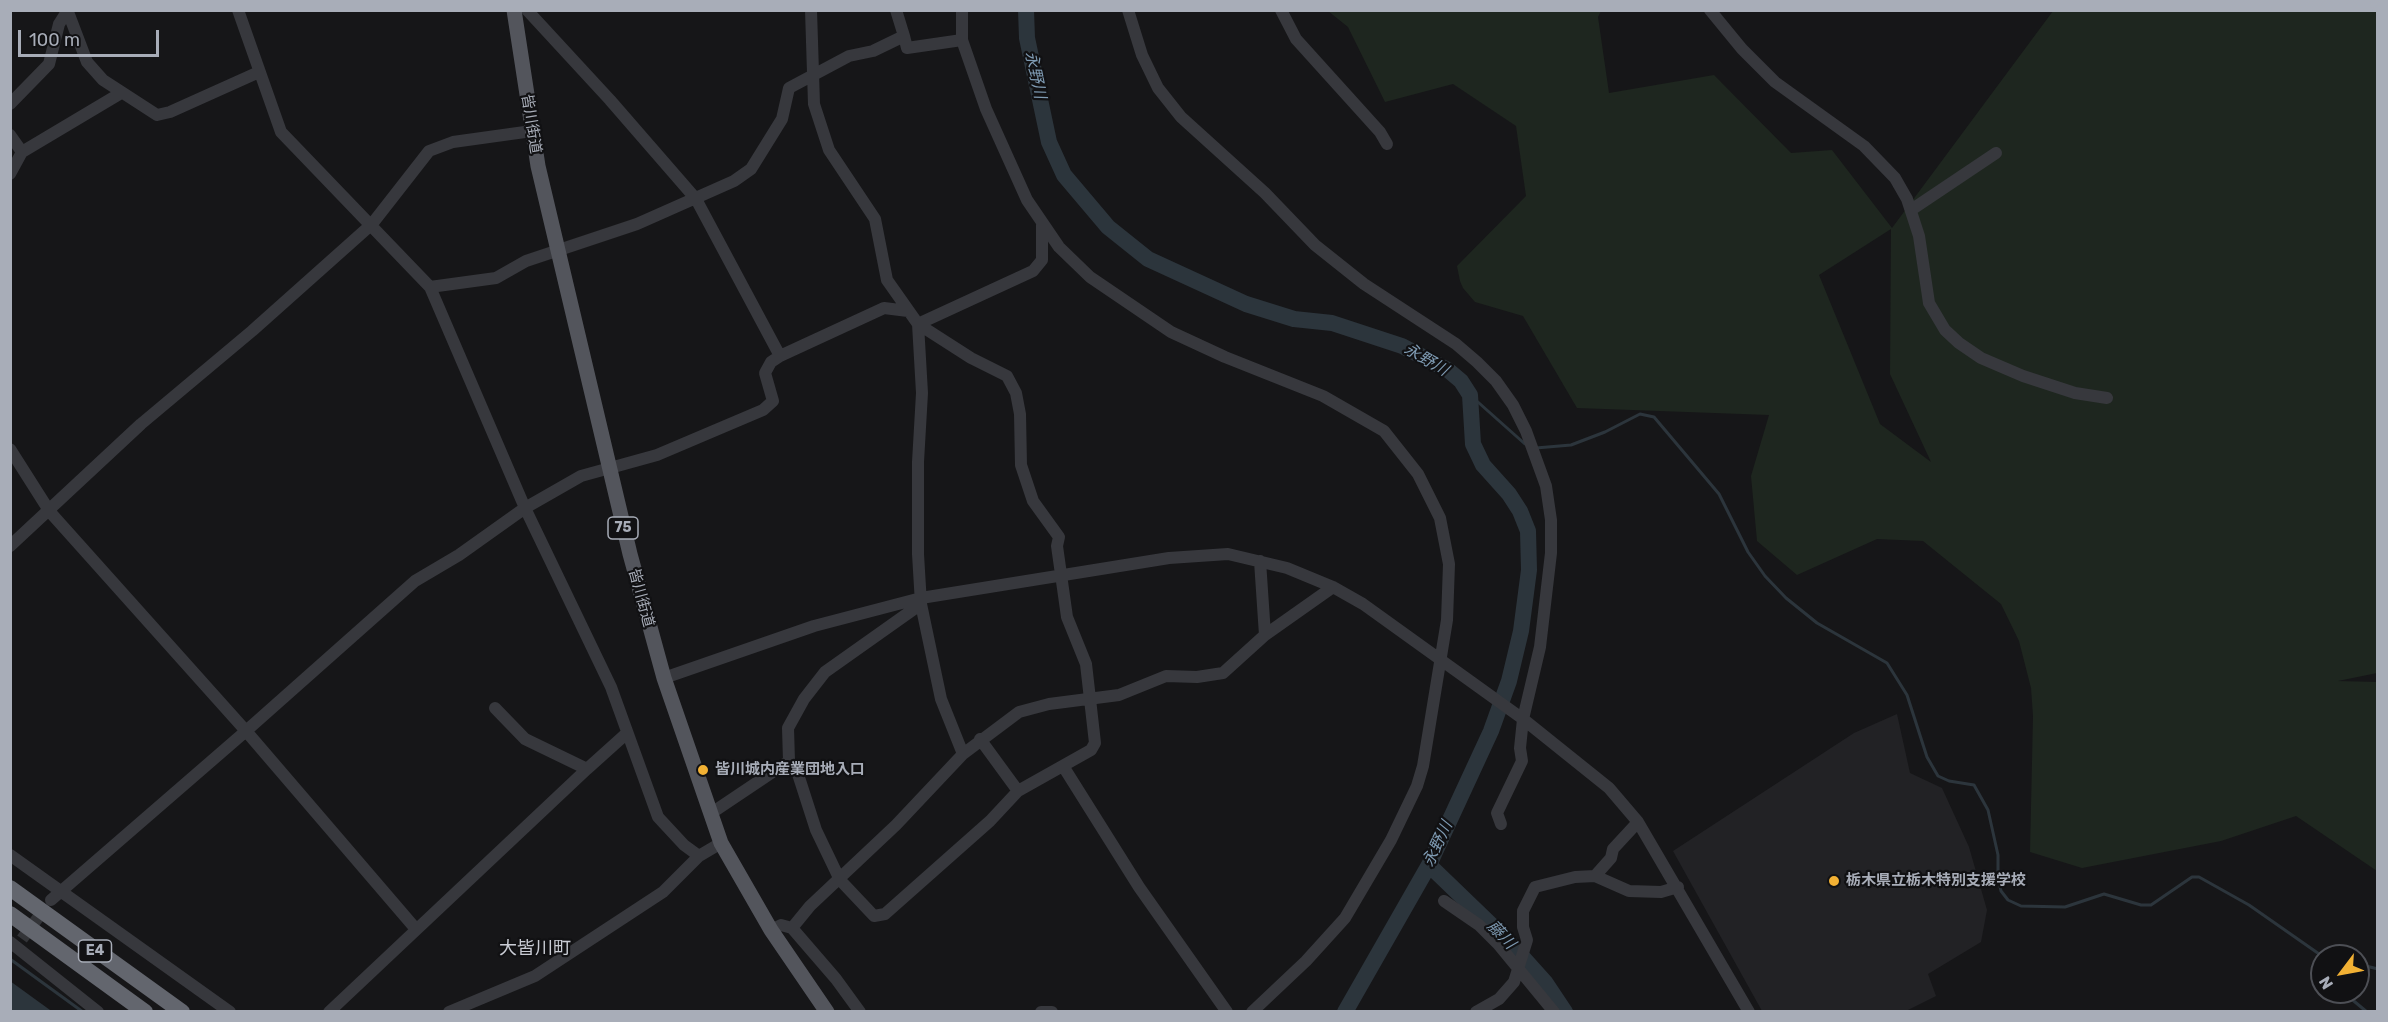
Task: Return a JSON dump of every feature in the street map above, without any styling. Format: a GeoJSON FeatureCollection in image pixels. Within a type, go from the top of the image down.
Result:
{"type":"FeatureCollection","features":[{"type":"Feature","properties":{"kind":"highway","name":"E4"},"geometry":{"type":"LineString","coordinates":[[10,888],[182,1011]]}},
{"type":"Feature","properties":{"kind":"highway","name":"E4"},"geometry":{"type":"LineString","coordinates":[[10,914],[145,1011]]}},
{"type":"Feature","properties":{"kind":"main road","name":"皆川街道"},"geometry":{"type":"LineString","coordinates":[[514,10],[532,131],[558,252],[608,468],[664,678],[721,843],[771,930],[827,1011]]}},
{"type":"Feature","properties":{"kind":"street"},"geometry":{"type":"LineString","coordinates":[[238,10],[281,132],[372,224],[430,287],[525,508],[611,687],[658,817],[684,845],[699,856]]}},
{"type":"Feature","properties":{"kind":"street"},"geometry":{"type":"LineString","coordinates":[[527,10],[610,100],[696,199],[780,356]]}},
{"type":"Feature","properties":{"kind":"street"},"geometry":{"type":"LineString","coordinates":[[811,10],[815,75],[814,104],[829,150],[875,219],[887,280],[918,324],[971,358],[1007,376],[1016,393],[1020,414],[1021,465],[1034,501],[1059,537],[1057,546],[1067,617],[1086,664],[1095,742],[1091,750],[1018,791],[990,821],[885,914],[874,916],[840,880],[816,830],[797,771],[789,760],[788,728],[804,699],[825,672],[921,601]]}},
{"type":"Feature","properties":{"kind":"street"},"geometry":{"type":"LineString","coordinates":[[896,10],[907,48],[962,40]]}},
{"type":"Feature","properties":{"kind":"street"},"geometry":{"type":"LineString","coordinates":[[962,10],[962,40],[1008,163],[1042,225],[1090,277],[1171,332],[1225,357],[1323,396],[1384,431],[1400,448],[1430,497],[1446,540],[1450,589],[1444,662],[1423,766],[1391,840],[1345,918],[1306,961],[1252,1011]]}},
{"type":"Feature","properties":{"kind":"street"},"geometry":{"type":"LineString","coordinates":[[1128,10],[1142,55],[1158,88],[1198,135],[1265,194],[1315,245],[1364,284],[1456,344],[1496,381],[1513,405],[1538,457],[1546,486],[1551,520],[1548,595],[1540,647],[1520,717],[1522,761],[1497,813],[1501,824]]}},
{"type":"Feature","properties":{"kind":"street"},"geometry":{"type":"LineString","coordinates":[[1281,10],[1296,39],[1380,132],[1387,144]]}},
{"type":"Feature","properties":{"kind":"street"},"geometry":{"type":"LineString","coordinates":[[1710,10],[1742,49],[1775,82],[1863,146],[1895,178],[1911,210],[1919,236],[1929,303],[1945,330],[1981,358],[2023,376],[2075,393],[2107,398]]}},
{"type":"Feature","properties":{"kind":"street"},"geometry":{"type":"LineString","coordinates":[[68,11],[87,62],[103,80],[157,115],[170,112],[259,72]]}},
{"type":"Feature","properties":{"kind":"street"},"geometry":{"type":"LineString","coordinates":[[10,104],[49,64],[59,24],[68,11]]}},
{"type":"Feature","properties":{"kind":"street"},"geometry":{"type":"LineString","coordinates":[[430,287],[496,278],[526,261],[637,224],[734,181],[751,169],[782,119],[789,88],[849,56],[873,51],[904,36]]}},
{"type":"Feature","properties":{"kind":"street"},"geometry":{"type":"LineString","coordinates":[[10,174],[22,152],[121,93]]}},
{"type":"Feature","properties":{"kind":"street"},"geometry":{"type":"LineString","coordinates":[[10,546],[50,512],[141,424],[252,331],[372,224],[429,151],[453,142],[532,131]]}},
{"type":"Feature","properties":{"kind":"street"},"geometry":{"type":"LineString","coordinates":[[10,135],[22,152]]}},
{"type":"Feature","properties":{"kind":"street"},"geometry":{"type":"LineString","coordinates":[[1911,210],[1996,153]]}},
{"type":"Feature","properties":{"kind":"street"},"geometry":{"type":"LineString","coordinates":[[918,324],[1033,271],[1042,260],[1042,225]]}},
{"type":"Feature","properties":{"kind":"street"},"geometry":{"type":"LineString","coordinates":[[56,896],[415,581],[459,555],[525,508],[581,476],[657,455],[763,410],[773,401],[765,373],[771,362],[780,356],[884,308],[908,312]]}},
{"type":"Feature","properties":{"kind":"street"},"geometry":{"type":"LineString","coordinates":[[918,324],[922,393],[918,462],[918,554],[921,601],[941,699],[963,754]]}},
{"type":"Feature","properties":{"kind":"street"},"geometry":{"type":"LineString","coordinates":[[12,457],[50,512],[246,731],[415,928]]}},
{"type":"Feature","properties":{"kind":"street"},"geometry":{"type":"LineString","coordinates":[[664,678],[814,626],[921,601],[1181,557],[1228,554],[1287,568],[1333,587],[1363,604],[1520,717],[1590,771],[1638,822],[1749,1011]]}},
{"type":"Feature","properties":{"kind":"street"},"geometry":{"type":"LineString","coordinates":[[1260,561],[1265,635]]}},
{"type":"Feature","properties":{"kind":"street"},"geometry":{"type":"LineString","coordinates":[[792,928],[810,906],[840,880],[963,754],[980,738],[1019,712],[1049,704],[1119,695],[1166,676],[1197,677],[1223,673],[1265,635],[1333,587]]}},
{"type":"Feature","properties":{"kind":"street"},"geometry":{"type":"LineString","coordinates":[[495,708],[525,738],[586,770]]}},
{"type":"Feature","properties":{"kind":"street"},"geometry":{"type":"LineString","coordinates":[[329,1011],[415,928],[627,732]]}},
{"type":"Feature","properties":{"kind":"street"},"geometry":{"type":"LineString","coordinates":[[980,738],[1018,791]]}},
{"type":"Feature","properties":{"kind":"street"},"geometry":{"type":"LineString","coordinates":[[710,814],[789,760]]}},
{"type":"Feature","properties":{"kind":"street"},"geometry":{"type":"LineString","coordinates":[[1063,766],[1139,887],[1227,1011]]}},
{"type":"Feature","properties":{"kind":"street"},"geometry":{"type":"LineString","coordinates":[[1594,876],[1611,858],[1613,849],[1638,822]]}},
{"type":"Feature","properties":{"kind":"street"},"geometry":{"type":"LineString","coordinates":[[448,1011],[535,976],[663,892],[699,856],[721,843]]}},
{"type":"Feature","properties":{"kind":"street"},"geometry":{"type":"LineString","coordinates":[[10,855],[56,896],[230,1011]]}},
{"type":"Feature","properties":{"kind":"street"},"geometry":{"type":"LineString","coordinates":[[1476,1011],[1508,992],[1519,970],[1527,940],[1523,927],[1523,911],[1535,887],[1575,877],[1594,876],[1629,891],[1661,892],[1678,887]]}},
{"type":"Feature","properties":{"kind":"street"},"geometry":{"type":"LineString","coordinates":[[1444,901],[1479,925],[1554,1011]]}},
{"type":"Feature","properties":{"kind":"street"},"geometry":{"type":"LineString","coordinates":[[771,930],[781,925],[792,928],[836,978],[860,1011]]}},
{"type":"Feature","properties":{"kind":"street"},"geometry":{"type":"LineString","coordinates":[[16,942],[98,1011]]}},
{"type":"Feature","properties":{"kind":"street"},"geometry":{"type":"LineString","coordinates":[[1041,1011],[1052,1011]]}},
{"type":"Feature","properties":{"kind":"shaded area"},"geometry":{"type":"Polygon","coordinates":[[[1328,11],[1601,11],[1598,17],[1609,93],[1714,75],[1791,153],[1832,150],[1892,228],[2053,11],[2377,11],[2377,673],[2338,681],[2377,682],[2377,871],[2296,816],[2221,841],[2082,868],[2030,852],[2033,716],[2031,688],[2019,641],[2001,604],[1923,541],[1877,539],[1797,575],[1757,541],[1751,476],[1769,415],[1577,408],[1523,316],[1475,302],[1460,281],[1457,266],[1526,196],[1516,126],[1453,84],[1385,102],[1348,27],[1328,11]],[[1891,229],[1819,275],[1880,424],[1931,462],[1890,374],[1891,229]]]}},
{"type":"Feature","properties":{"kind":"shaded area","name":"栃木県立栃木特別支援学校"},"geometry":{"type":"Polygon","coordinates":[[[1897,714],[1910,773],[1942,788],[1969,847],[1987,910],[1981,942],[1928,974],[1936,996],[1906,1011],[1762,1011],[1673,851],[1854,733],[1897,714]]]}},
{"type":"Feature","properties":{"kind":"shaded area"},"geometry":{"type":"Polygon","coordinates":[[[10,981],[50,1010],[11,1011],[10,981]]]}},
{"type":"Feature","properties":{"kind":"waterway","name":"永野川"},"geometry":{"type":"LineString","coordinates":[[1026,10],[1027,38],[1049,142],[1064,175],[1108,227],[1148,259],[1246,304],[1294,319],[1332,323],[1402,346],[1448,370],[1461,381],[1470,395],[1473,444],[1483,465],[1509,494],[1520,511],[1528,531],[1529,570],[1521,631],[1509,681],[1491,731],[1429,865],[1345,1012]]}},
{"type":"Feature","properties":{"kind":"waterway"},"geometry":{"type":"LineString","coordinates":[[1470,395],[1525,444]]}},
{"type":"Feature","properties":{"kind":"waterway"},"geometry":{"type":"LineString","coordinates":[[1536,448],[1571,445],[1605,432],[1640,414],[1654,417],[1719,494],[1748,552],[1765,576],[1786,598],[1817,623],[1887,663],[1907,695],[1927,757],[1938,776],[1949,781],[1974,785],[1988,810],[1998,855],[1998,878],[2001,891],[2008,900],[2021,906],[2065,907],[2104,894],[2141,905],[2151,905],[2192,877],[2199,877],[2249,905],[2310,948]]}},
{"type":"Feature","properties":{"kind":"waterway","name":"藤川"},"geometry":{"type":"LineString","coordinates":[[1429,865],[1510,943],[1545,982],[1565,1012]]}},
{"type":"Feature","properties":{"kind":"waterway"},"geometry":{"type":"LineString","coordinates":[[10,959],[83,1012]]}},
{"type":"Feature","properties":{"kind":"waterway"},"geometry":{"type":"LineString","coordinates":[[2370,967],[2378,969]]}},
{"type":"Feature","properties":{"kind":"waterway"},"geometry":{"type":"LineString","coordinates":[[2357,1004],[2367,1012]]}},
{"type":"Feature","properties":{"kind":"tunnel"},"geometry":{"type":"LineString","coordinates":[[22,939],[46,907]]}},
{"type":"Feature","properties":{"kind":"place","name":"皆川城内産業団地入口"},"geometry":{"type":"Point","coordinates":[703,770]}},
{"type":"Feature","properties":{"kind":"place","name":"栃木県立栃木特別支援学校"},"geometry":{"type":"Point","coordinates":[1834,881]}},
{"type":"Feature","properties":{"kind":"district","name":"大皆川町"},"geometry":{"type":"Point","coordinates":[535,949]}}]}
